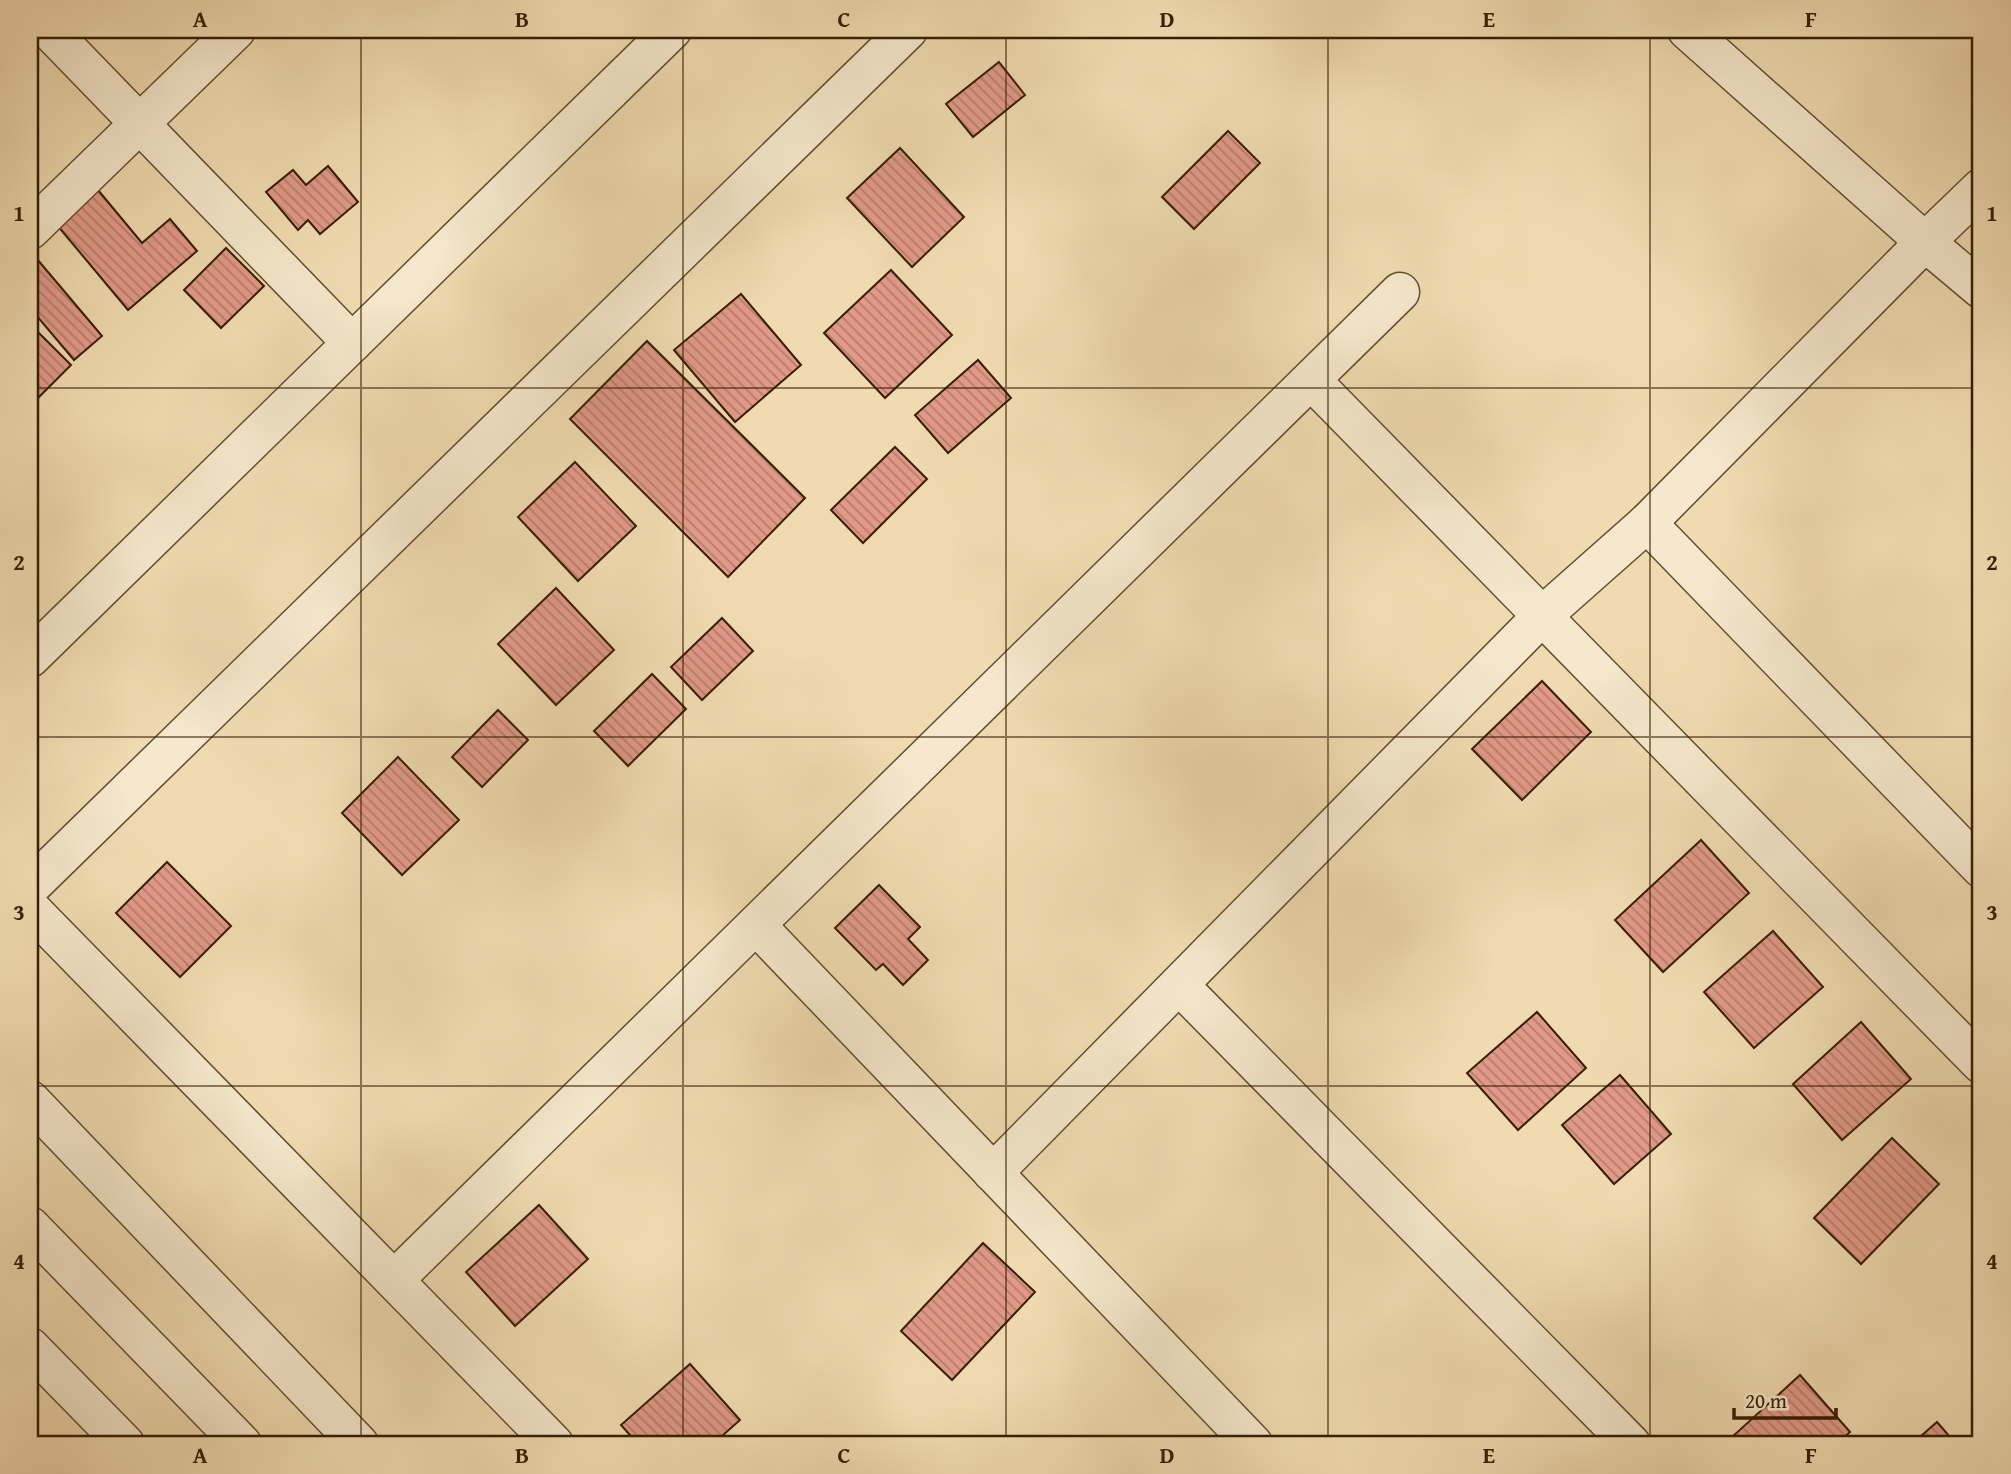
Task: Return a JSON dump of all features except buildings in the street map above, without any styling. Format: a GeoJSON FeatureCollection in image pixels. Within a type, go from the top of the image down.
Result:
{"type":"FeatureCollection","features":[{"type":"Feature","properties":{"kind":"street"},"geometry":{"type":"LineString","coordinates":[[49,30],[352,343]]}},
{"type":"Feature","properties":{"kind":"street"},"geometry":{"type":"LineString","coordinates":[[30,230],[236,30]]}},
{"type":"Feature","properties":{"kind":"street"},"geometry":{"type":"LineString","coordinates":[[30,658],[672,30]]}},
{"type":"Feature","properties":{"kind":"street"},"geometry":{"type":"LineString","coordinates":[[30,887],[908,30]]}},
{"type":"Feature","properties":{"kind":"street"},"geometry":{"type":"LineString","coordinates":[[1687,30],[1924,242],[1981,289]]}},
{"type":"Feature","properties":{"kind":"street"},"geometry":{"type":"LineString","coordinates":[[993,1173],[1542,616],[1647,523],[1924,242],[1981,188]]}},
{"type":"Feature","properties":{"kind":"street"},"geometry":{"type":"LineString","coordinates":[[394,1280],[1400,292]]}},
{"type":"Feature","properties":{"kind":"street"},"geometry":{"type":"LineString","coordinates":[[1311,380],[1981,1064]]}},
{"type":"Feature","properties":{"kind":"street"},"geometry":{"type":"LineString","coordinates":[[1647,523],[1981,867]]}},
{"type":"Feature","properties":{"kind":"street"},"geometry":{"type":"LineString","coordinates":[[30,908],[554,1444]]}},
{"type":"Feature","properties":{"kind":"street"},"geometry":{"type":"LineString","coordinates":[[756,925],[1253,1444]]}},
{"type":"Feature","properties":{"kind":"street"},"geometry":{"type":"LineString","coordinates":[[1179,985],[1631,1444]]}},
{"type":"Feature","properties":{"kind":"street"},"geometry":{"type":"LineString","coordinates":[[30,1100],[359,1444]]}},
{"type":"Feature","properties":{"kind":"street"},"geometry":{"type":"LineString","coordinates":[[30,1226],[242,1444]]}},
{"type":"Feature","properties":{"kind":"street"},"geometry":{"type":"LineString","coordinates":[[30,1347],[125,1444]]}}]}
